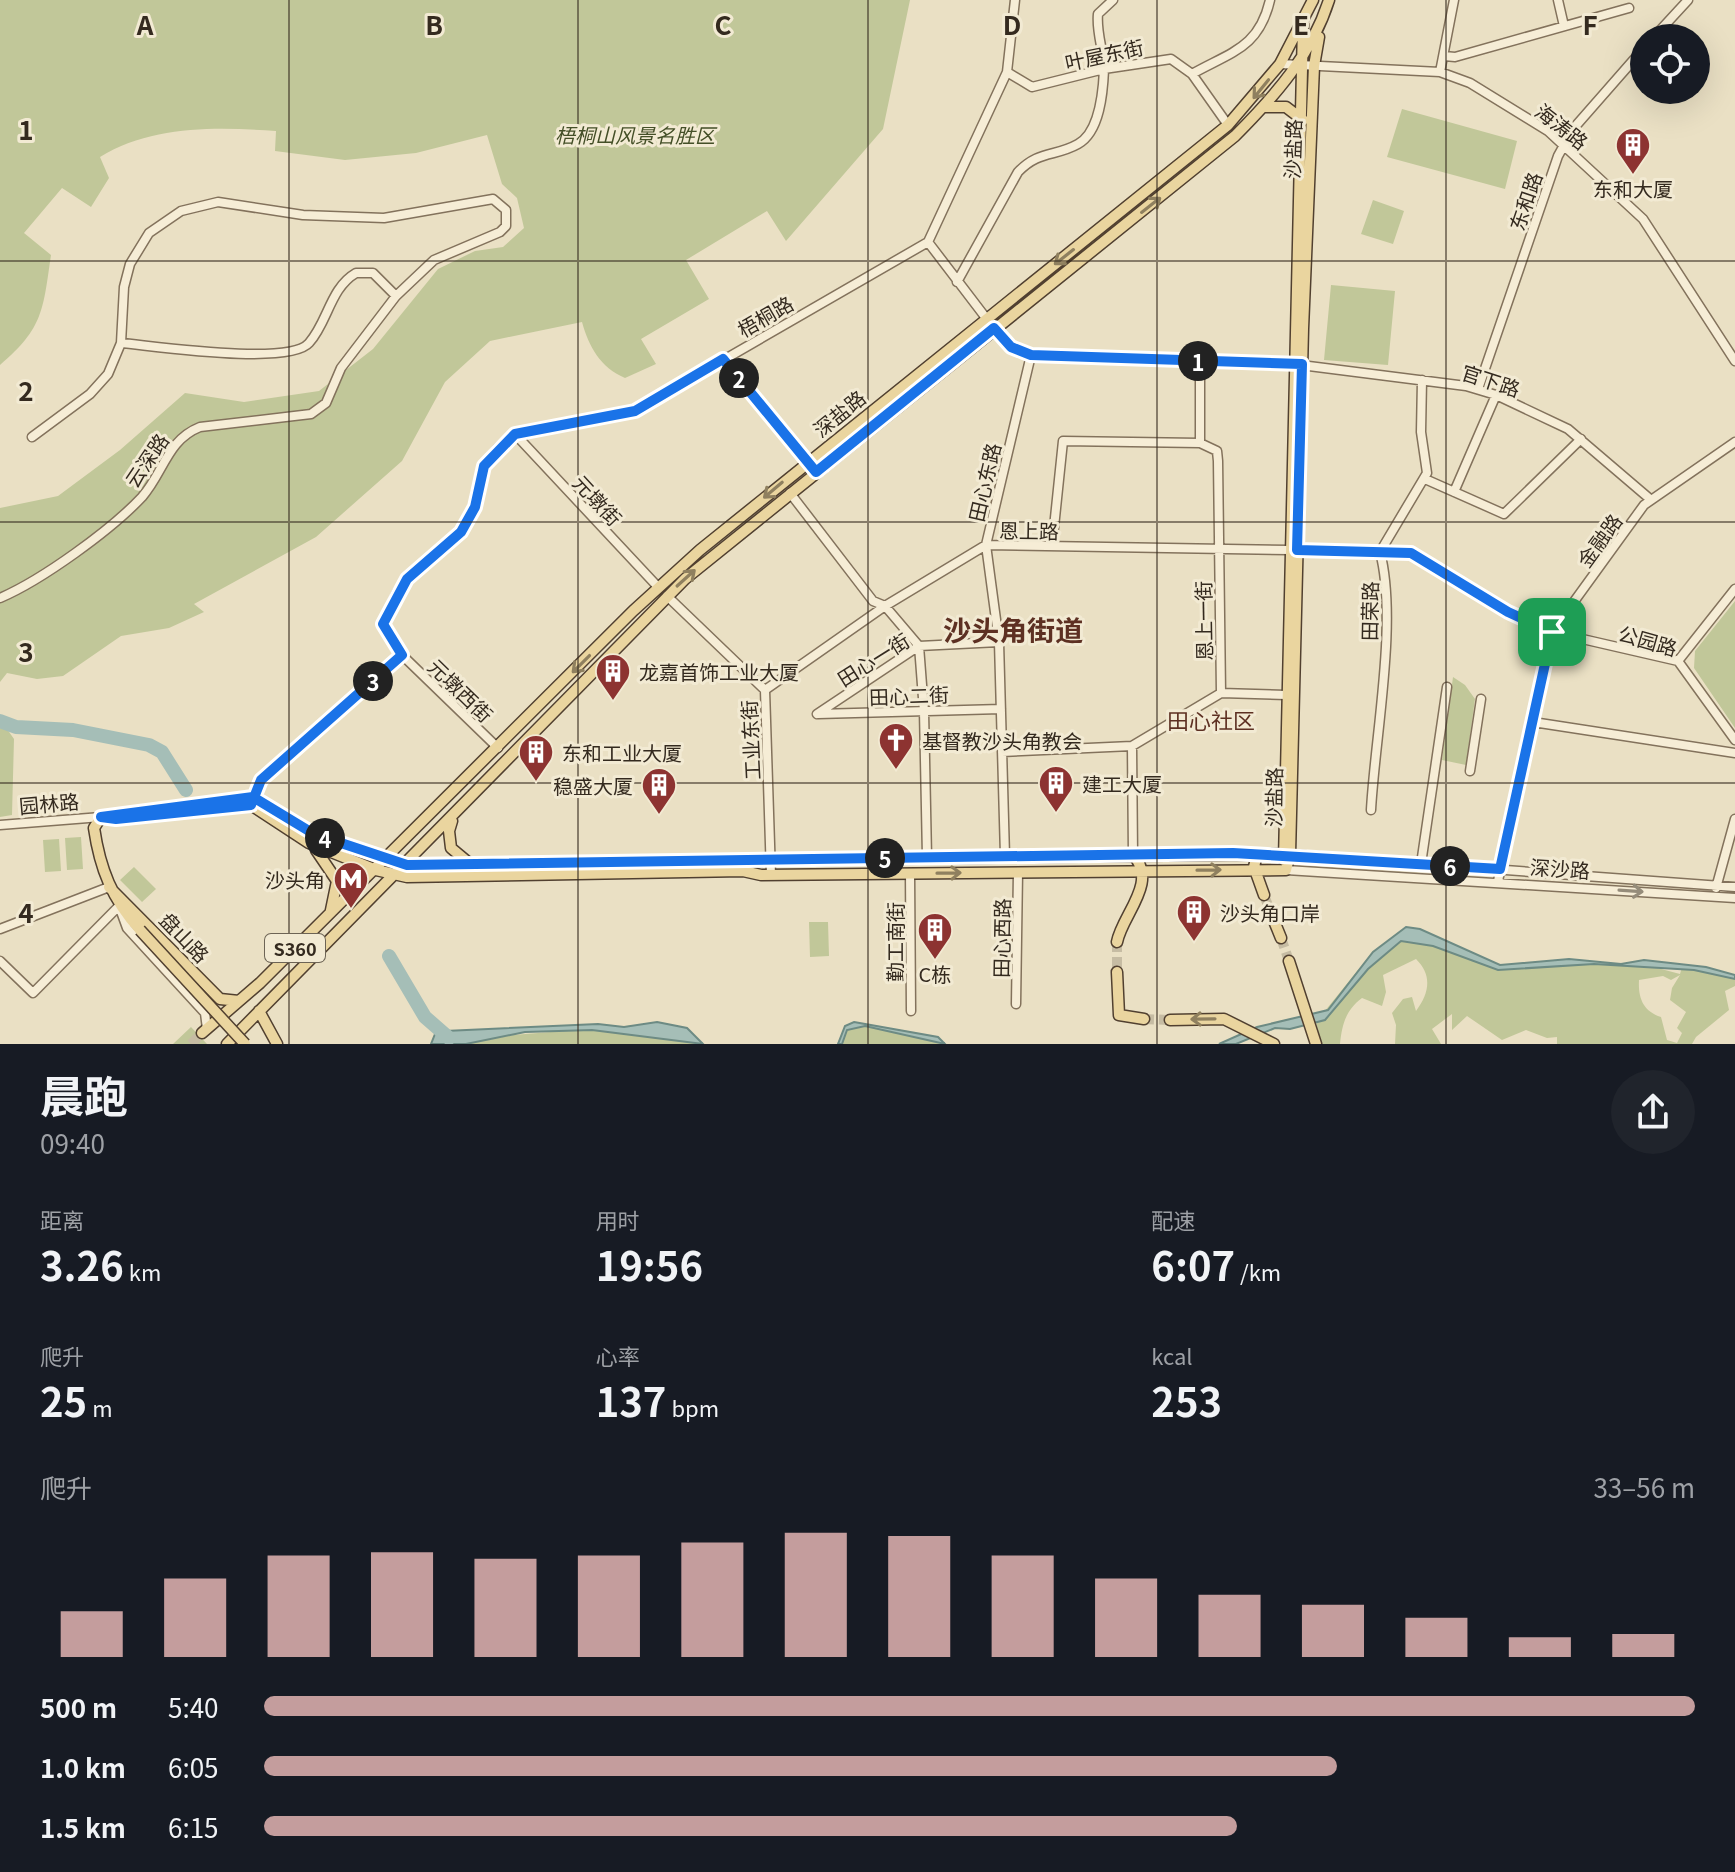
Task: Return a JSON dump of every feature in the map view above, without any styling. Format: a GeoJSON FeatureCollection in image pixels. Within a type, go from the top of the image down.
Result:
{"type":"FeatureCollection","features":[{"type":"Feature","properties":{"kind":"main road","name":"深盐路"},"geometry":{"type":"LineString","coordinates":[[385,860],[658,587],[807,461],[1228,125],[1280,64],[1313,0]]}},
{"type":"Feature","properties":{"kind":"main road","name":"沙盐路"},"geometry":{"type":"LineString","coordinates":[[1298,364],[1305,63],[1329,0]]}},
{"type":"Feature","properties":{"kind":"main road","name":"沙盐路"},"geometry":{"type":"LineString","coordinates":[[1286,854],[1305,63],[1303,24]]}},
{"type":"Feature","properties":{"kind":"main road","name":"深盐路"},"geometry":{"type":"LineString","coordinates":[[407,865],[667,596],[994,328],[1200,167],[1257,114],[1305,63]]}},
{"type":"Feature","properties":{"kind":"main road"},"geometry":{"type":"LineString","coordinates":[[1257,114],[1264,107],[1279,106],[1292,110],[1303,120]]}},
{"type":"Feature","properties":{"kind":"main road"},"geometry":{"type":"LineString","coordinates":[[807,461],[816,472]]}},
{"type":"Feature","properties":{"kind":"main road","name":"沙盐路"},"geometry":{"type":"LineString","coordinates":[[1286,870],[1286,695],[1293,550]]}},
{"type":"Feature","properties":{"kind":"main road"},"geometry":{"type":"LineString","coordinates":[[252,801],[309,843],[325,859],[337,881],[336,900],[325,919]]}},
{"type":"Feature","properties":{"kind":"main road"},"geometry":{"type":"LineString","coordinates":[[252,801],[314,834],[385,860]]}},
{"type":"Feature","properties":{"kind":"main road","name":"园林路"},"geometry":{"type":"LineString","coordinates":[[101,817],[116,819],[252,801]]}},
{"type":"Feature","properties":{"kind":"main road"},"geometry":{"type":"LineString","coordinates":[[456,815],[449,831],[451,848],[458,857],[471,864]]}},
{"type":"Feature","properties":{"kind":"main road","name":"盘山路"},"geometry":{"type":"LineString","coordinates":[[101,817],[94,828],[98,858],[119,906],[245,1044]]}},
{"type":"Feature","properties":{"kind":"main road"},"geometry":{"type":"LineString","coordinates":[[309,843],[376,870]]}},
{"type":"Feature","properties":{"kind":"main road"},"geometry":{"type":"LineString","coordinates":[[1257,854],[1255,869],[1264,895]]}},
{"type":"Feature","properties":{"kind":"main road","name":"深沙路"},"geometry":{"type":"LineString","coordinates":[[385,860],[407,865],[1286,854]]}},
{"type":"Feature","properties":{"kind":"main road"},"geometry":{"type":"LineString","coordinates":[[1117,942],[1138,900],[1140,871],[1133,855]]}},
{"type":"Feature","properties":{"kind":"main road","name":"S360"},"geometry":{"type":"LineString","coordinates":[[204,1031],[240,1001],[385,860]]}},
{"type":"Feature","properties":{"kind":"main road","name":"S360"},"geometry":{"type":"LineString","coordinates":[[227,1044],[407,865]]}},
{"type":"Feature","properties":{"kind":"main road","name":"深沙路"},"geometry":{"type":"LineString","coordinates":[[376,870],[396,876],[743,871],[771,875],[1286,870]]}},
{"type":"Feature","properties":{"kind":"main road","name":"盘山路"},"geometry":{"type":"LineString","coordinates":[[109,887],[220,999],[240,1001]]}},
{"type":"Feature","properties":{"kind":"main road"},"geometry":{"type":"LineString","coordinates":[[1272,916],[1281,938]]}},
{"type":"Feature","properties":{"kind":"main road"},"geometry":{"type":"LineString","coordinates":[[1289,961],[1315,1040]]}},
{"type":"Feature","properties":{"kind":"main road"},"geometry":{"type":"LineString","coordinates":[[1117,972],[1119,1015],[1124,1019],[1144,1019]]}},
{"type":"Feature","properties":{"kind":"main road"},"geometry":{"type":"LineString","coordinates":[[259,1011],[275,1043]]}},
{"type":"Feature","properties":{"kind":"main road"},"geometry":{"type":"LineString","coordinates":[[1170,1020],[1216,1019],[1235,1023],[1274,1044]]}},
{"type":"Feature","properties":{"kind":"street"},"geometry":{"type":"LineString","coordinates":[[986,318],[928,242],[1007,72],[1015,0]]}},
{"type":"Feature","properties":{"kind":"street"},"geometry":{"type":"LineString","coordinates":[[957,282],[1018,172],[1043,153],[1076,145],[1092,131],[1104,69],[1098,14],[1113,0]]}},
{"type":"Feature","properties":{"kind":"street"},"geometry":{"type":"LineString","coordinates":[[1228,125],[1192,74],[1260,32],[1270,0]]}},
{"type":"Feature","properties":{"kind":"street"},"geometry":{"type":"LineString","coordinates":[[1440,72],[1454,0]]}},
{"type":"Feature","properties":{"kind":"street"},"geometry":{"type":"LineString","coordinates":[[1558,0],[1564,26]]}},
{"type":"Feature","properties":{"kind":"street"},"geometry":{"type":"LineString","coordinates":[[1666,24],[1688,0]]}},
{"type":"Feature","properties":{"kind":"street"},"geometry":{"type":"LineString","coordinates":[[1444,56],[1455,57],[1629,8]]}},
{"type":"Feature","properties":{"kind":"street","name":"叶屋东街"},"geometry":{"type":"LineString","coordinates":[[1007,72],[1032,87],[1164,58],[1179,63],[1192,74]]}},
{"type":"Feature","properties":{"kind":"street","name":"海涛路"},"geometry":{"type":"LineString","coordinates":[[1280,64],[1440,72],[1485,92],[1548,131],[1643,219],[1735,361]]}},
{"type":"Feature","properties":{"kind":"street","name":"东和路"},"geometry":{"type":"LineString","coordinates":[[1478,389],[1563,145],[1573,129],[1630,64]]}},
{"type":"Feature","properties":{"kind":"street","name":"云深路"},"geometry":{"type":"LineString","coordinates":[[0,598],[26,587],[64,561],[138,501],[154,484],[175,441],[184,433],[200,427],[311,414],[319,410],[341,368],[396,296],[434,260],[500,232],[508,218],[500,202],[493,199],[384,218],[303,215],[218,202],[181,211],[149,233],[130,264],[124,287],[121,343]]}},
{"type":"Feature","properties":{"kind":"street","name":"梧桐路"},"geometry":{"type":"LineString","coordinates":[[515,434],[635,411],[928,242]]}},
{"type":"Feature","properties":{"kind":"street"},"geometry":{"type":"LineString","coordinates":[[32,437],[100,384],[121,343],[250,354],[288,354],[307,346],[340,286],[356,273],[373,273],[396,296]]}},
{"type":"Feature","properties":{"kind":"street"},"geometry":{"type":"LineString","coordinates":[[994,328],[1011,347],[1031,355]]}},
{"type":"Feature","properties":{"kind":"street","name":"官下路"},"geometry":{"type":"LineString","coordinates":[[1031,355],[1298,364],[1478,389],[1553,421],[1581,439],[1650,499]]}},
{"type":"Feature","properties":{"kind":"street","name":"田心东路"},"geometry":{"type":"LineString","coordinates":[[1005,856],[999,642],[986,545],[1031,355]]}},
{"type":"Feature","properties":{"kind":"street"},"geometry":{"type":"LineString","coordinates":[[723,359],[807,461]]}},
{"type":"Feature","properties":{"kind":"street"},"geometry":{"type":"LineString","coordinates":[[1053,537],[1063,441],[1200,443],[1200,361]]}},
{"type":"Feature","properties":{"kind":"street"},"geometry":{"type":"LineString","coordinates":[[1422,380],[1421,432],[1428,465],[1425,479],[1504,514],[1581,439]]}},
{"type":"Feature","properties":{"kind":"street"},"geometry":{"type":"LineString","coordinates":[[1454,492],[1496,395]]}},
{"type":"Feature","properties":{"kind":"street"},"geometry":{"type":"LineString","coordinates":[[252,801],[261,780],[402,655],[383,624],[398,590],[461,532],[475,507],[484,466],[515,434]]}},
{"type":"Feature","properties":{"kind":"street","name":"元墩街"},"geometry":{"type":"LineString","coordinates":[[515,434],[658,587]]}},
{"type":"Feature","properties":{"kind":"street","name":"金融路"},"geometry":{"type":"LineString","coordinates":[[1498,881],[1552,632],[1650,499],[1735,442]]}},
{"type":"Feature","properties":{"kind":"street","name":"恩上一街"},"geometry":{"type":"LineString","coordinates":[[1200,443],[1217,451],[1221,693]]}},
{"type":"Feature","properties":{"kind":"street","name":"田荣路"},"geometry":{"type":"LineString","coordinates":[[1371,810],[1386,632],[1387,577],[1380,552],[1425,479]]}},
{"type":"Feature","properties":{"kind":"street"},"geometry":{"type":"LineString","coordinates":[[790,493],[873,601],[885,606],[919,646],[924,711],[927,857]]}},
{"type":"Feature","properties":{"kind":"street","name":"恩上路"},"geometry":{"type":"LineString","coordinates":[[765,690],[885,606],[986,545],[1293,550]]}},
{"type":"Feature","properties":{"kind":"street","name":"公园路"},"geometry":{"type":"LineString","coordinates":[[1293,550],[1411,553],[1508,612],[1552,632],[1678,661],[1735,740]]}},
{"type":"Feature","properties":{"kind":"street"},"geometry":{"type":"LineString","coordinates":[[1678,661],[1735,589]]}},
{"type":"Feature","properties":{"kind":"street","name":"工业东街"},"geometry":{"type":"LineString","coordinates":[[667,596],[765,690],[771,875]]}},
{"type":"Feature","properties":{"kind":"street","name":"田心一街"},"geometry":{"type":"LineString","coordinates":[[817,714],[919,646],[999,642]]}},
{"type":"Feature","properties":{"kind":"street","name":"元墩西街"},"geometry":{"type":"LineString","coordinates":[[402,655],[498,748]]}},
{"type":"Feature","properties":{"kind":"street"},"geometry":{"type":"LineString","coordinates":[[1421,864],[1447,687]]}},
{"type":"Feature","properties":{"kind":"street"},"geometry":{"type":"LineString","coordinates":[[1002,752],[1132,746],[1221,693],[1286,695]]}},
{"type":"Feature","properties":{"kind":"street"},"geometry":{"type":"LineString","coordinates":[[1470,771],[1481,699]]}},
{"type":"Feature","properties":{"kind":"street","name":"田心二街"},"geometry":{"type":"LineString","coordinates":[[817,714],[1001,709]]}},
{"type":"Feature","properties":{"kind":"street"},"geometry":{"type":"LineString","coordinates":[[1533,722],[1735,753]]}},
{"type":"Feature","properties":{"kind":"street"},"geometry":{"type":"LineString","coordinates":[[1132,746],[1133,855]]}},
{"type":"Feature","properties":{"kind":"street","name":"园林路"},"geometry":{"type":"LineString","coordinates":[[0,825],[101,817]]}},
{"type":"Feature","properties":{"kind":"street"},"geometry":{"type":"LineString","coordinates":[[1714,897],[1735,819]]}},
{"type":"Feature","properties":{"kind":"street","name":"深沙路"},"geometry":{"type":"LineString","coordinates":[[1286,854],[1735,887]]}},
{"type":"Feature","properties":{"kind":"street","name":"深沙路"},"geometry":{"type":"LineString","coordinates":[[1286,870],[1735,898]]}},
{"type":"Feature","properties":{"kind":"street","name":"田心西路"},"geometry":{"type":"LineString","coordinates":[[1016,1004],[1018,872]]}},
{"type":"Feature","properties":{"kind":"street","name":"勤工南街"},"geometry":{"type":"LineString","coordinates":[[910,873],[911,1011]]}},
{"type":"Feature","properties":{"kind":"street"},"geometry":{"type":"LineString","coordinates":[[0,929],[109,887]]}},
{"type":"Feature","properties":{"kind":"street"},"geometry":{"type":"LineString","coordinates":[[0,961],[33,993],[119,906],[127,928],[205,1013],[204,1031]]}},
{"type":"Feature","properties":{"kind":"green space","name":"梧桐山风景名胜区"},"geometry":{"type":"Polygon","coordinates":[[[0,0],[910,0],[883,129],[786,241],[767,211],[686,260],[709,299],[641,339],[656,364],[625,378],[616,373],[597,355],[582,322],[490,341],[445,382],[402,461],[316,537],[194,604],[204,612],[169,628],[121,636],[63,676],[37,679],[7,673],[0,682],[0,508],[58,496],[120,450],[185,393],[244,402],[319,391],[373,349],[438,269],[475,251],[503,247],[524,228],[517,198],[502,184],[487,135],[416,153],[345,160],[275,151],[276,131],[185,130],[141,139],[100,157],[109,178],[91,207],[62,188],[24,233],[51,255],[46,290],[33,328],[0,365],[0,0]]]}},
{"type":"Feature","properties":{"kind":"green space"},"geometry":{"type":"Polygon","coordinates":[[[1402,109],[1517,141],[1505,189],[1387,157],[1402,109]]]}},
{"type":"Feature","properties":{"kind":"green space"},"geometry":{"type":"Polygon","coordinates":[[[1373,200],[1404,211],[1393,244],[1361,234],[1373,200]]]}},
{"type":"Feature","properties":{"kind":"green space"},"geometry":{"type":"Polygon","coordinates":[[[1331,285],[1395,291],[1388,365],[1324,360],[1331,285]]]}},
{"type":"Feature","properties":{"kind":"green space"},"geometry":{"type":"Polygon","coordinates":[[[1735,601],[1735,728],[1694,668],[1695,651],[1735,601]]]}},
{"type":"Feature","properties":{"kind":"green space"},"geometry":{"type":"Polygon","coordinates":[[[1453,677],[1465,685],[1475,699],[1466,765],[1442,760],[1453,677]]]}},
{"type":"Feature","properties":{"kind":"green space"},"geometry":{"type":"Polygon","coordinates":[[[0,719],[14,739],[12,815],[0,817],[0,719]]]}},
{"type":"Feature","properties":{"kind":"green space"},"geometry":{"type":"Polygon","coordinates":[[[81,837],[83,869],[67,870],[65,838],[81,837]]]}},
{"type":"Feature","properties":{"kind":"green space"},"geometry":{"type":"Polygon","coordinates":[[[59,839],[61,871],[45,872],[43,840],[59,839]]]}},
{"type":"Feature","properties":{"kind":"green space"},"geometry":{"type":"Polygon","coordinates":[[[134,867],[156,889],[142,902],[120,880],[134,867]]]}},
{"type":"Feature","properties":{"kind":"green space"},"geometry":{"type":"Polygon","coordinates":[[[809,922],[828,922],[829,956],[810,957],[809,922]]]}},
{"type":"Feature","properties":{"kind":"green space"},"geometry":{"type":"Polygon","coordinates":[[[1404,928],[1502,967],[1568,962],[1646,965],[1680,974],[1682,967],[1701,967],[1735,977],[1735,986],[1725,991],[1729,1010],[1696,1037],[1692,1044],[1557,1044],[1557,1037],[1547,1038],[1526,1030],[1502,1040],[1467,1016],[1452,1030],[1452,1014],[1432,1029],[1441,1044],[1395,1044],[1396,1025],[1392,1013],[1403,999],[1412,997],[1416,1011],[1426,990],[1427,977],[1416,959],[1383,975],[1386,992],[1382,1006],[1362,998],[1352,1007],[1340,1044],[1321,1044],[1316,1022],[1371,954],[1404,928]],[[1680,975],[1671,980],[1663,976],[1639,980],[1643,1003],[1661,1017],[1667,1040],[1677,1043],[1682,1033],[1677,1028],[1686,1012],[1670,1000],[1672,988],[1680,975]]]}},
{"type":"Feature","properties":{"kind":"green space"},"geometry":{"type":"Polygon","coordinates":[[[663,1023],[687,1028],[695,1044],[467,1044],[513,1035],[663,1023]]]}},
{"type":"Feature","properties":{"kind":"green space"},"geometry":{"type":"Polygon","coordinates":[[[847,1024],[938,1037],[944,1044],[837,1044],[847,1024]]]}},
{"type":"Feature","properties":{"kind":"green space"},"geometry":{"type":"Polygon","coordinates":[[[191,1027],[207,1044],[173,1044],[191,1027]]]}},
{"type":"Feature","properties":{"kind":"water"},"geometry":{"type":"Polygon","coordinates":[[[1406,927],[1420,929],[1500,965],[1569,959],[1621,964],[1644,960],[1706,967],[1735,975],[1735,979],[1694,970],[1594,964],[1498,970],[1433,946],[1401,941],[1368,969],[1325,1020],[1290,1029],[1275,1028],[1236,1044],[1219,1044],[1257,1027],[1328,1010],[1373,952],[1406,927]]]}},
{"type":"Feature","properties":{"kind":"water"},"geometry":{"type":"Polygon","coordinates":[[[657,1022],[687,1028],[703,1044],[592,1030],[525,1032],[466,1044],[431,1044],[435,1034],[445,1031],[598,1024],[624,1027],[657,1022]]]}},
{"type":"Feature","properties":{"kind":"water"},"geometry":{"type":"Polygon","coordinates":[[[854,1022],[938,1037],[945,1044],[865,1026],[847,1030],[842,1044],[838,1044],[845,1026],[854,1022]]]}},
{"type":"Feature","properties":{"kind":"waterway"},"geometry":{"type":"LineString","coordinates":[[0,721],[16,727],[73,730],[149,745],[162,752],[186,790]]}},
{"type":"Feature","properties":{"kind":"waterway"},"geometry":{"type":"LineString","coordinates":[[389,956],[425,1017],[449,1038]]}},
{"type":"Feature","properties":{"kind":"tunnel"},"geometry":{"type":"LineString","coordinates":[[1264,895],[1272,916]]}},
{"type":"Feature","properties":{"kind":"tunnel"},"geometry":{"type":"LineString","coordinates":[[1281,938],[1289,961]]}},
{"type":"Feature","properties":{"kind":"tunnel"},"geometry":{"type":"LineString","coordinates":[[1117,942],[1117,972]]}},
{"type":"Feature","properties":{"kind":"tunnel"},"geometry":{"type":"LineString","coordinates":[[1144,1019],[1170,1020]]}},
{"type":"Feature","properties":{"kind":"tunnel"},"geometry":{"type":"LineString","coordinates":[[191,1044],[202,1033]]}},
{"type":"Feature","properties":{"kind":"place","name":"东和大厦"},"geometry":{"type":"Point","coordinates":[1633,176]}},
{"type":"Feature","properties":{"kind":"place","name":"龙嘉首饰工业大厦"},"geometry":{"type":"Point","coordinates":[613,702]}},
{"type":"Feature","properties":{"kind":"place","name":"基督教沙头角教会"},"geometry":{"type":"Point","coordinates":[896,771]}},
{"type":"Feature","properties":{"kind":"place","name":"东和工业大厦"},"geometry":{"type":"Point","coordinates":[536,783]}},
{"type":"Feature","properties":{"kind":"place","name":"建工大厦"},"geometry":{"type":"Point","coordinates":[1056,814]}},
{"type":"Feature","properties":{"kind":"place","name":"稳盛大厦"},"geometry":{"type":"Point","coordinates":[659,816]}},
{"type":"Feature","properties":{"kind":"place","name":"沙头角"},"geometry":{"type":"Point","coordinates":[351,910]}},
{"type":"Feature","properties":{"kind":"place","name":"沙头角口岸"},"geometry":{"type":"Point","coordinates":[1194,943]}},
{"type":"Feature","properties":{"kind":"place","name":"C栋"},"geometry":{"type":"Point","coordinates":[935,961]}},
{"type":"Feature","properties":{"kind":"district","name":"沙头角街道"},"geometry":{"type":"Point","coordinates":[1013,629]}},
{"type":"Feature","properties":{"kind":"district","name":"田心社区"},"geometry":{"type":"Point","coordinates":[1211,719]}},
{"type":"Feature","properties":{"kind":"route"},"geometry":{"type":"LineString","coordinates":[[1552,632],[1500,869],[1290,854],[1233,853],[407,865],[314,834],[253,797],[115,812],[101,817],[116,819],[251,805],[253,797],[261,780],[402,655],[383,624],[398,590],[416,570],[461,532],[475,507],[479,476],[491,455],[503,443],[515,434],[635,411],[723,359],[816,472],[994,328],[1011,347],[1031,355],[1302,364],[1297,550],[1411,553],[1508,612],[1552,632]]}}]}
